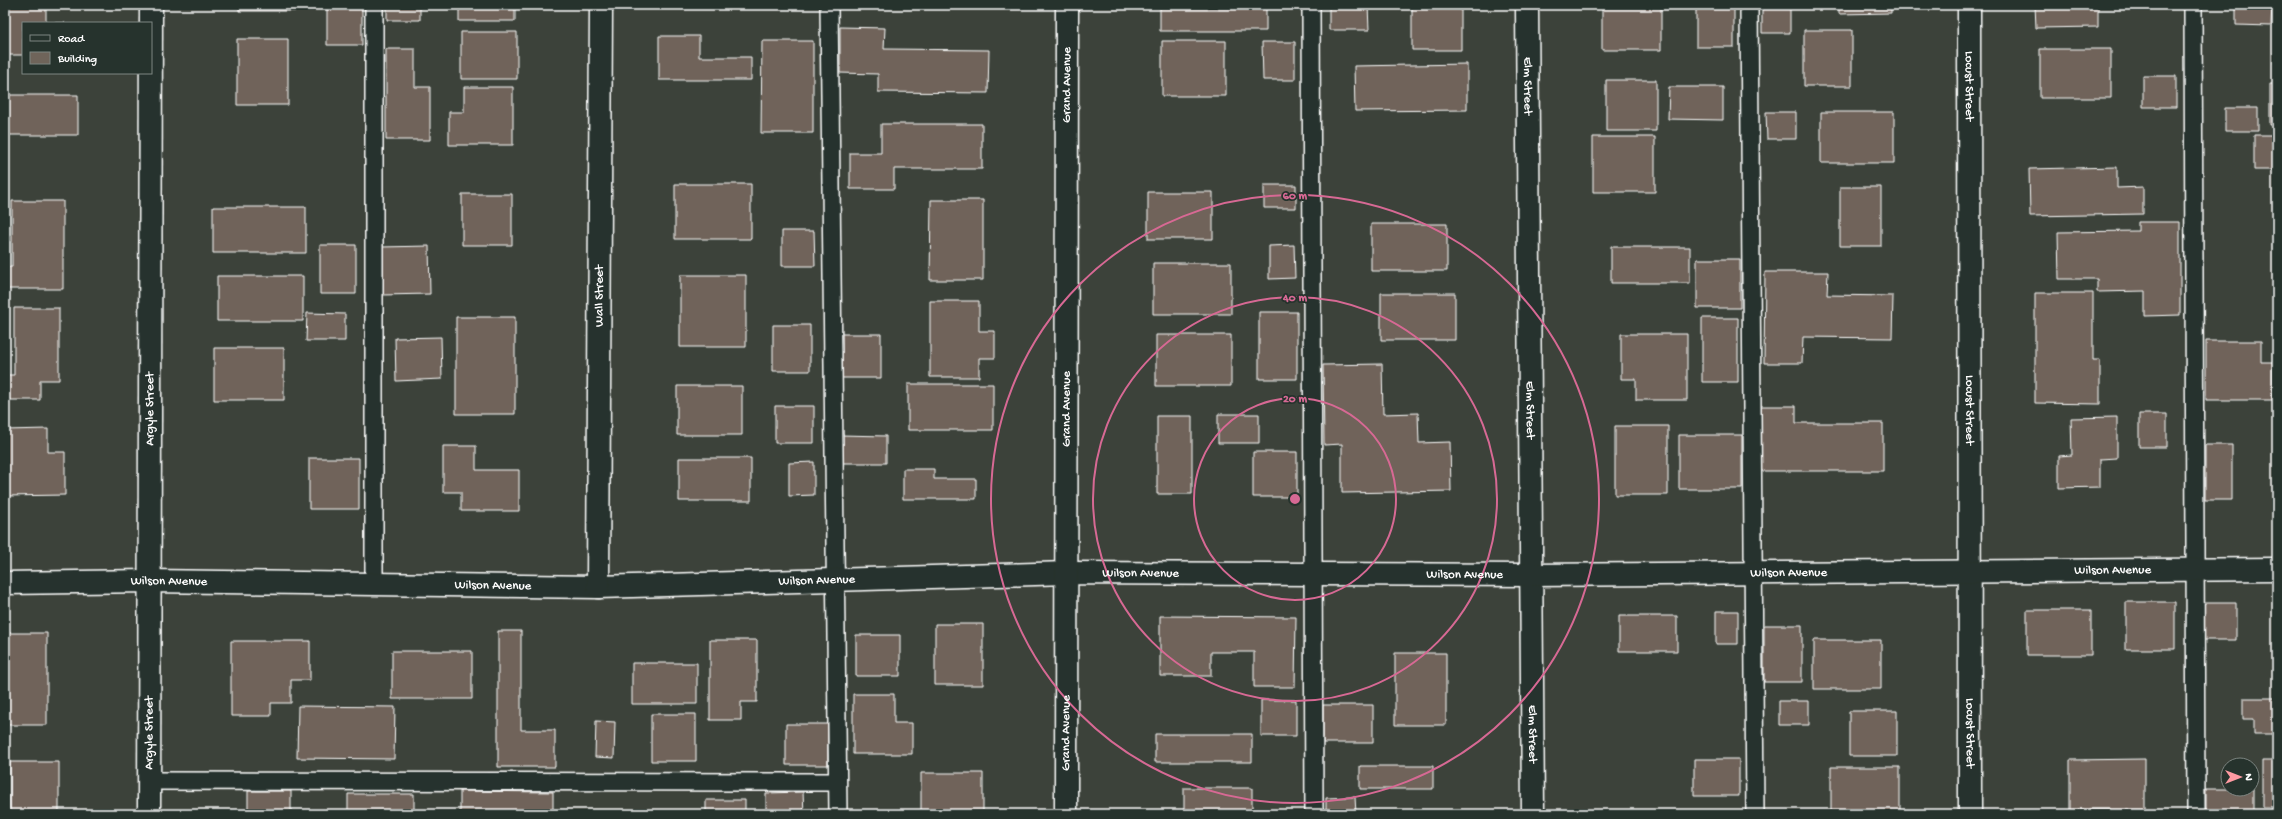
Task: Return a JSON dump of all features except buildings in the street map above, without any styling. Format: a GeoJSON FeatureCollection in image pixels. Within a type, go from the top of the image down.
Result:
{"type":"FeatureCollection","features":[{"type":"Feature","properties":{"kind":"street","name":"Argyle Street"},"geometry":{"type":"LineString","coordinates":[[151,5],[151,22]]}},
{"type":"Feature","properties":{"kind":"street","name":"Wall Street"},"geometry":{"type":"LineString","coordinates":[[598,587],[601,5]]}},
{"type":"Feature","properties":{"kind":"street","name":"Grand Avenue"},"geometry":{"type":"LineString","coordinates":[[1066,814],[1067,5]]}},
{"type":"Feature","properties":{"kind":"street","name":"Elm Street"},"geometry":{"type":"LineString","coordinates":[[1527,5],[1533,814]]}},
{"type":"Feature","properties":{"kind":"street","name":"Locust Street"},"geometry":{"type":"LineString","coordinates":[[1969,5],[1970,814]]}},
{"type":"Feature","properties":{"kind":"street","name":"Argyle Street"},"geometry":{"type":"LineString","coordinates":[[149,814],[151,74]]}},
{"type":"Feature","properties":{"kind":"street","name":"Wilson Avenue"},"geometry":{"type":"LineString","coordinates":[[5,583],[149,581],[598,587],[1067,573],[1532,575],[2277,569]]}},
{"type":"Feature","properties":{"kind":"lane"},"geometry":{"type":"LineString","coordinates":[[374,5],[374,584]]}},
{"type":"Feature","properties":{"kind":"lane"},"geometry":{"type":"LineString","coordinates":[[829,5],[838,814]]}},
{"type":"Feature","properties":{"kind":"lane"},"geometry":{"type":"LineString","coordinates":[[1311,5],[1315,574],[1314,814]]}},
{"type":"Feature","properties":{"kind":"lane"},"geometry":{"type":"LineString","coordinates":[[1749,5],[1755,814]]}},
{"type":"Feature","properties":{"kind":"lane"},"geometry":{"type":"LineString","coordinates":[[2193,5],[2196,814]]}},
{"type":"Feature","properties":{"kind":"lane"},"geometry":{"type":"LineString","coordinates":[[149,781],[837,782]]}}]}
